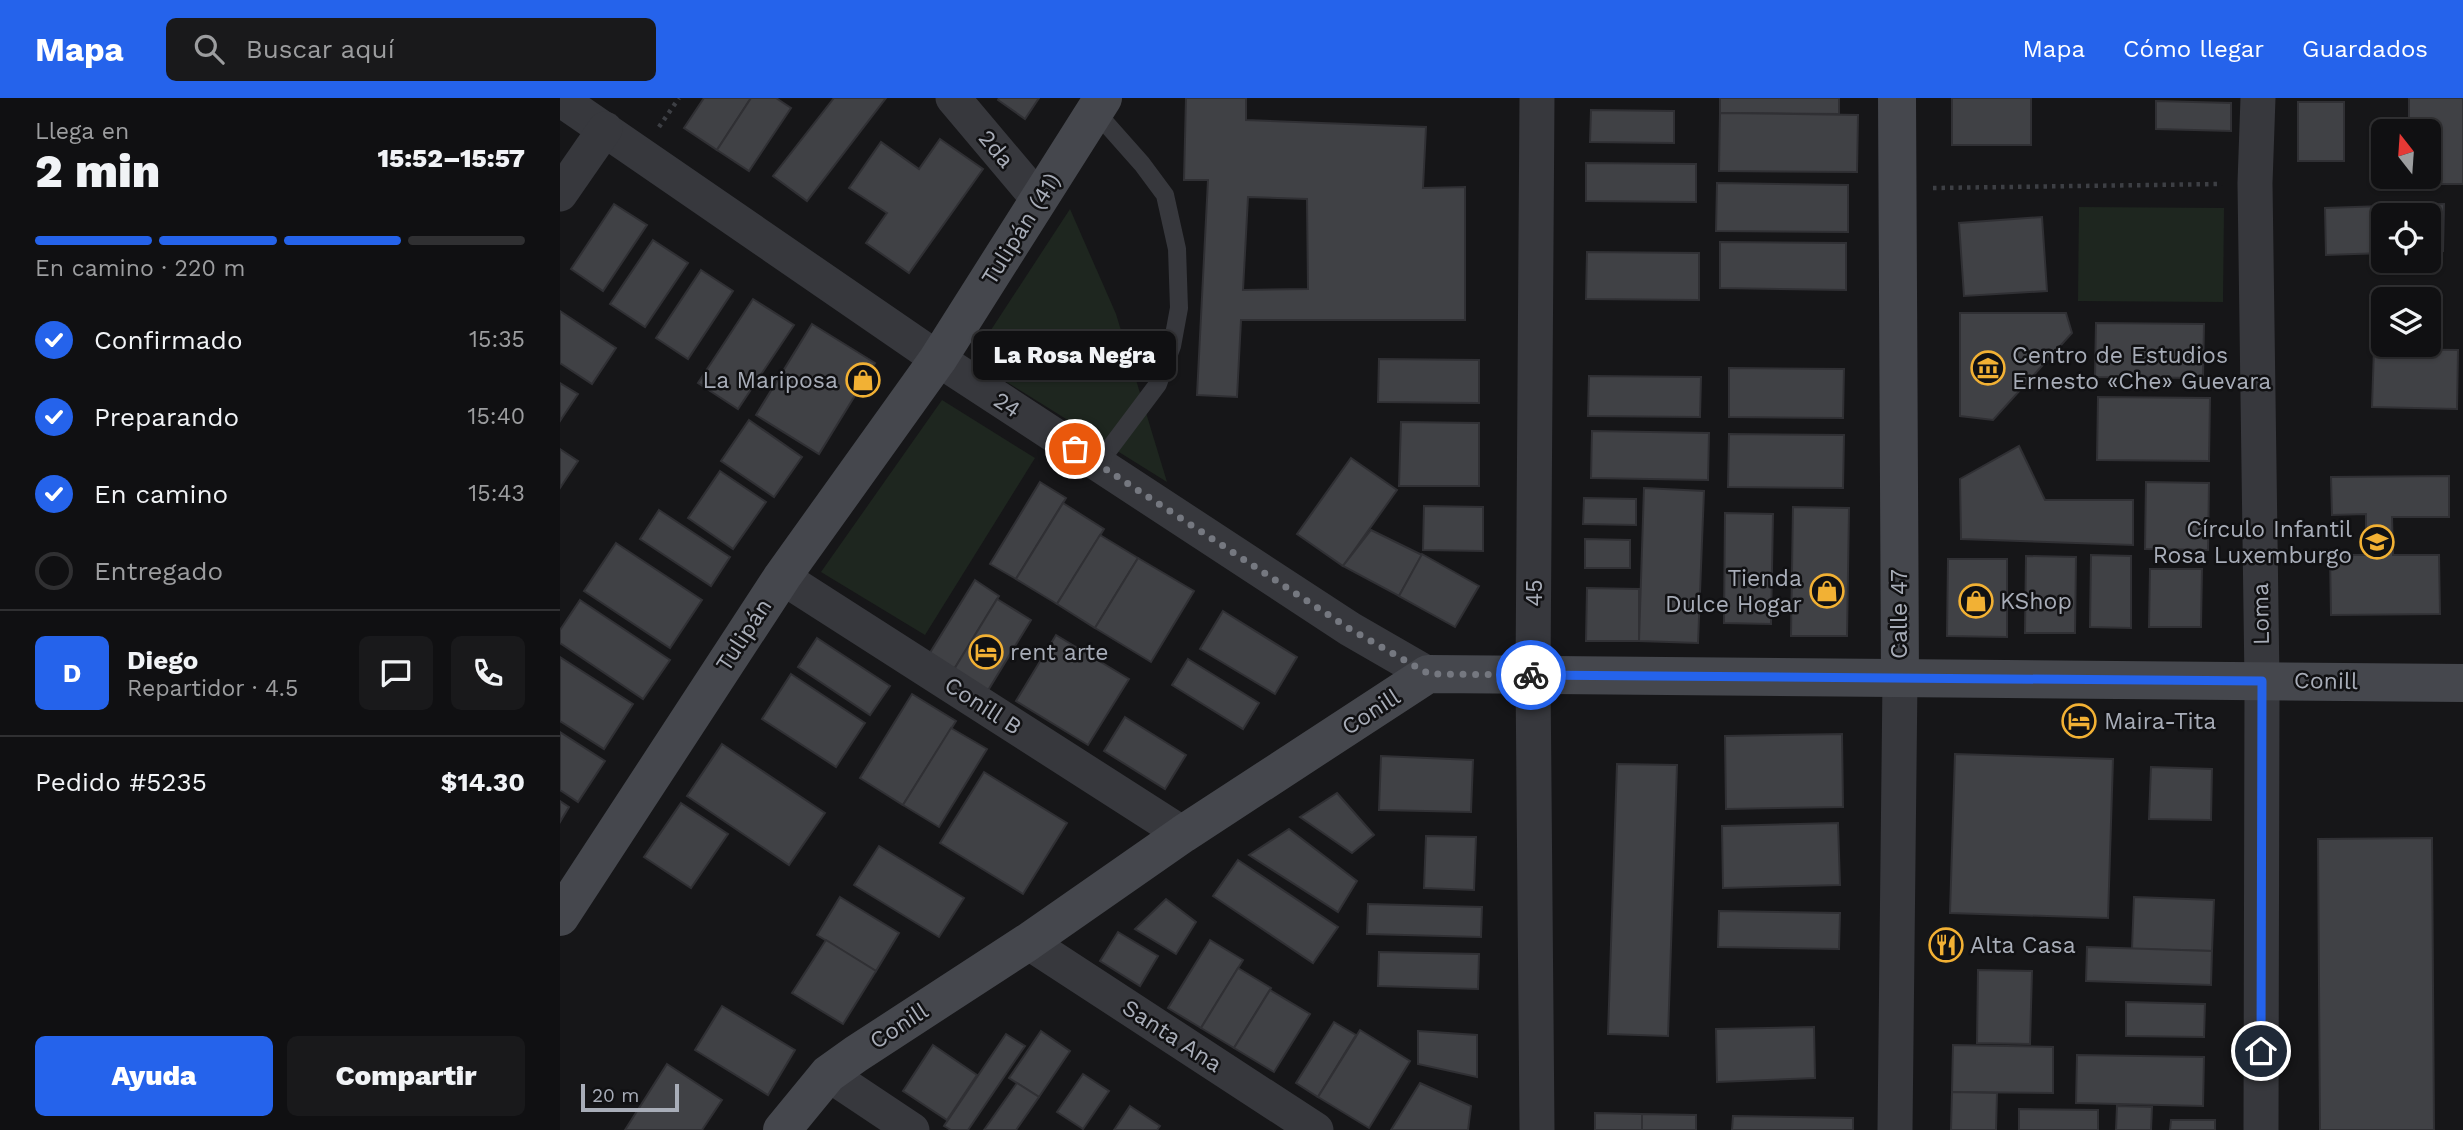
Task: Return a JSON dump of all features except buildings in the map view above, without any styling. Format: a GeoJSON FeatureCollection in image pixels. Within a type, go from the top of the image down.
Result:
{"type":"FeatureCollection","features":[{"type":"Feature","properties":{"kind":"street","name":"45"},"geometry":{"type":"LineString","coordinates":[[1537,98],[1534,675],[1537,1130]]}},
{"type":"Feature","properties":{"kind":"street","name":"Calle 47"},"geometry":{"type":"LineString","coordinates":[[1895,1130],[1900,678],[1897,98]]}},
{"type":"Feature","properties":{"kind":"street","name":"Loma"},"geometry":{"type":"LineString","coordinates":[[2258,98],[2255,183],[2262,681],[2261,1130]]}},
{"type":"Feature","properties":{"kind":"street","name":"24"},"geometry":{"type":"LineString","coordinates":[[560,99],[938,359],[1350,629],[1429,674]]}},
{"type":"Feature","properties":{"kind":"street","name":"2da"},"geometry":{"type":"LineString","coordinates":[[960,101],[1039,200]]}},
{"type":"Feature","properties":{"kind":"street","name":"Tulipán (41)"},"geometry":{"type":"LineString","coordinates":[[938,359],[1099,104]]}},
{"type":"Feature","properties":{"kind":"street"},"geometry":{"type":"LineString","coordinates":[[560,194],[605,129]]}},
{"type":"Feature","properties":{"kind":"street","name":"Tulipán"},"geometry":{"type":"LineString","coordinates":[[560,917],[782,577],[938,359]]}},
{"type":"Feature","properties":{"kind":"street","name":"Conill B"},"geometry":{"type":"LineString","coordinates":[[782,577],[1184,834]]}},
{"type":"Feature","properties":{"kind":"street","name":"Conill"},"geometry":{"type":"LineString","coordinates":[[782,1130],[828,1074],[856,1054],[1429,674],[2463,683]]}},
{"type":"Feature","properties":{"kind":"street","name":"Santa Ana"},"geometry":{"type":"LineString","coordinates":[[1028,942],[1316,1130]]}},
{"type":"Feature","properties":{"kind":"street"},"geometry":{"type":"LineString","coordinates":[[828,1074],[912,1130]]}},
{"type":"Feature","properties":{"kind":"lane"},"geometry":{"type":"LineString","coordinates":[[1098,464],[1158,384],[1172,346],[1179,308],[1177,249],[1164,195],[1099,104]]}},
{"type":"Feature","properties":{"kind":"path"},"geometry":{"type":"LineString","coordinates":[[1897,188],[2255,183]]}},
{"type":"Feature","properties":{"kind":"shaded area"},"geometry":{"type":"Polygon","coordinates":[[[2079,207],[2224,208],[2223,302],[2078,301],[2079,207]]]}},
{"type":"Feature","properties":{"kind":"shaded area"},"geometry":{"type":"Polygon","coordinates":[[[1070,209],[1116,314],[1167,482],[997,376],[984,354],[989,333],[1070,209]]]}},
{"type":"Feature","properties":{"kind":"shaded area"},"geometry":{"type":"Polygon","coordinates":[[[942,400],[1035,458],[925,635],[821,572],[942,400]]]}},
{"type":"Feature","properties":{"kind":"way so far"},"geometry":{"type":"LineString","coordinates":[[1075,449],[1350,629],[1429,674],[1531,675]]}},
{"type":"Feature","properties":{"kind":"place","name":"Centro de Estudios Ernesto «Che» Guevara"},"geometry":{"type":"Point","coordinates":[1988,368]}},
{"type":"Feature","properties":{"kind":"place","name":"La Mariposa"},"geometry":{"type":"Point","coordinates":[863,380]}},
{"type":"Feature","properties":{"kind":"place","name":"La Rosa Negra"},"geometry":{"type":"Point","coordinates":[1075,449]}},
{"type":"Feature","properties":{"kind":"place","name":"Círculo Infantil Rosa Luxemburgo"},"geometry":{"type":"Point","coordinates":[2377,542]}},
{"type":"Feature","properties":{"kind":"place","name":"Tienda Dulce Hogar"},"geometry":{"type":"Point","coordinates":[1827,591]}},
{"type":"Feature","properties":{"kind":"place","name":"KShop"},"geometry":{"type":"Point","coordinates":[1976,601]}},
{"type":"Feature","properties":{"kind":"place","name":"rent arte"},"geometry":{"type":"Point","coordinates":[986,652]}},
{"type":"Feature","properties":{"kind":"place","name":"Maira-Tita"},"geometry":{"type":"Point","coordinates":[2079,721]}},
{"type":"Feature","properties":{"kind":"place","name":"Alta Casa"},"geometry":{"type":"Point","coordinates":[1946,945]}},
{"type":"Feature","properties":{"kind":"route"},"geometry":{"type":"LineString","coordinates":[[1531,675],[2262,681],[2261,1051]]}}]}
